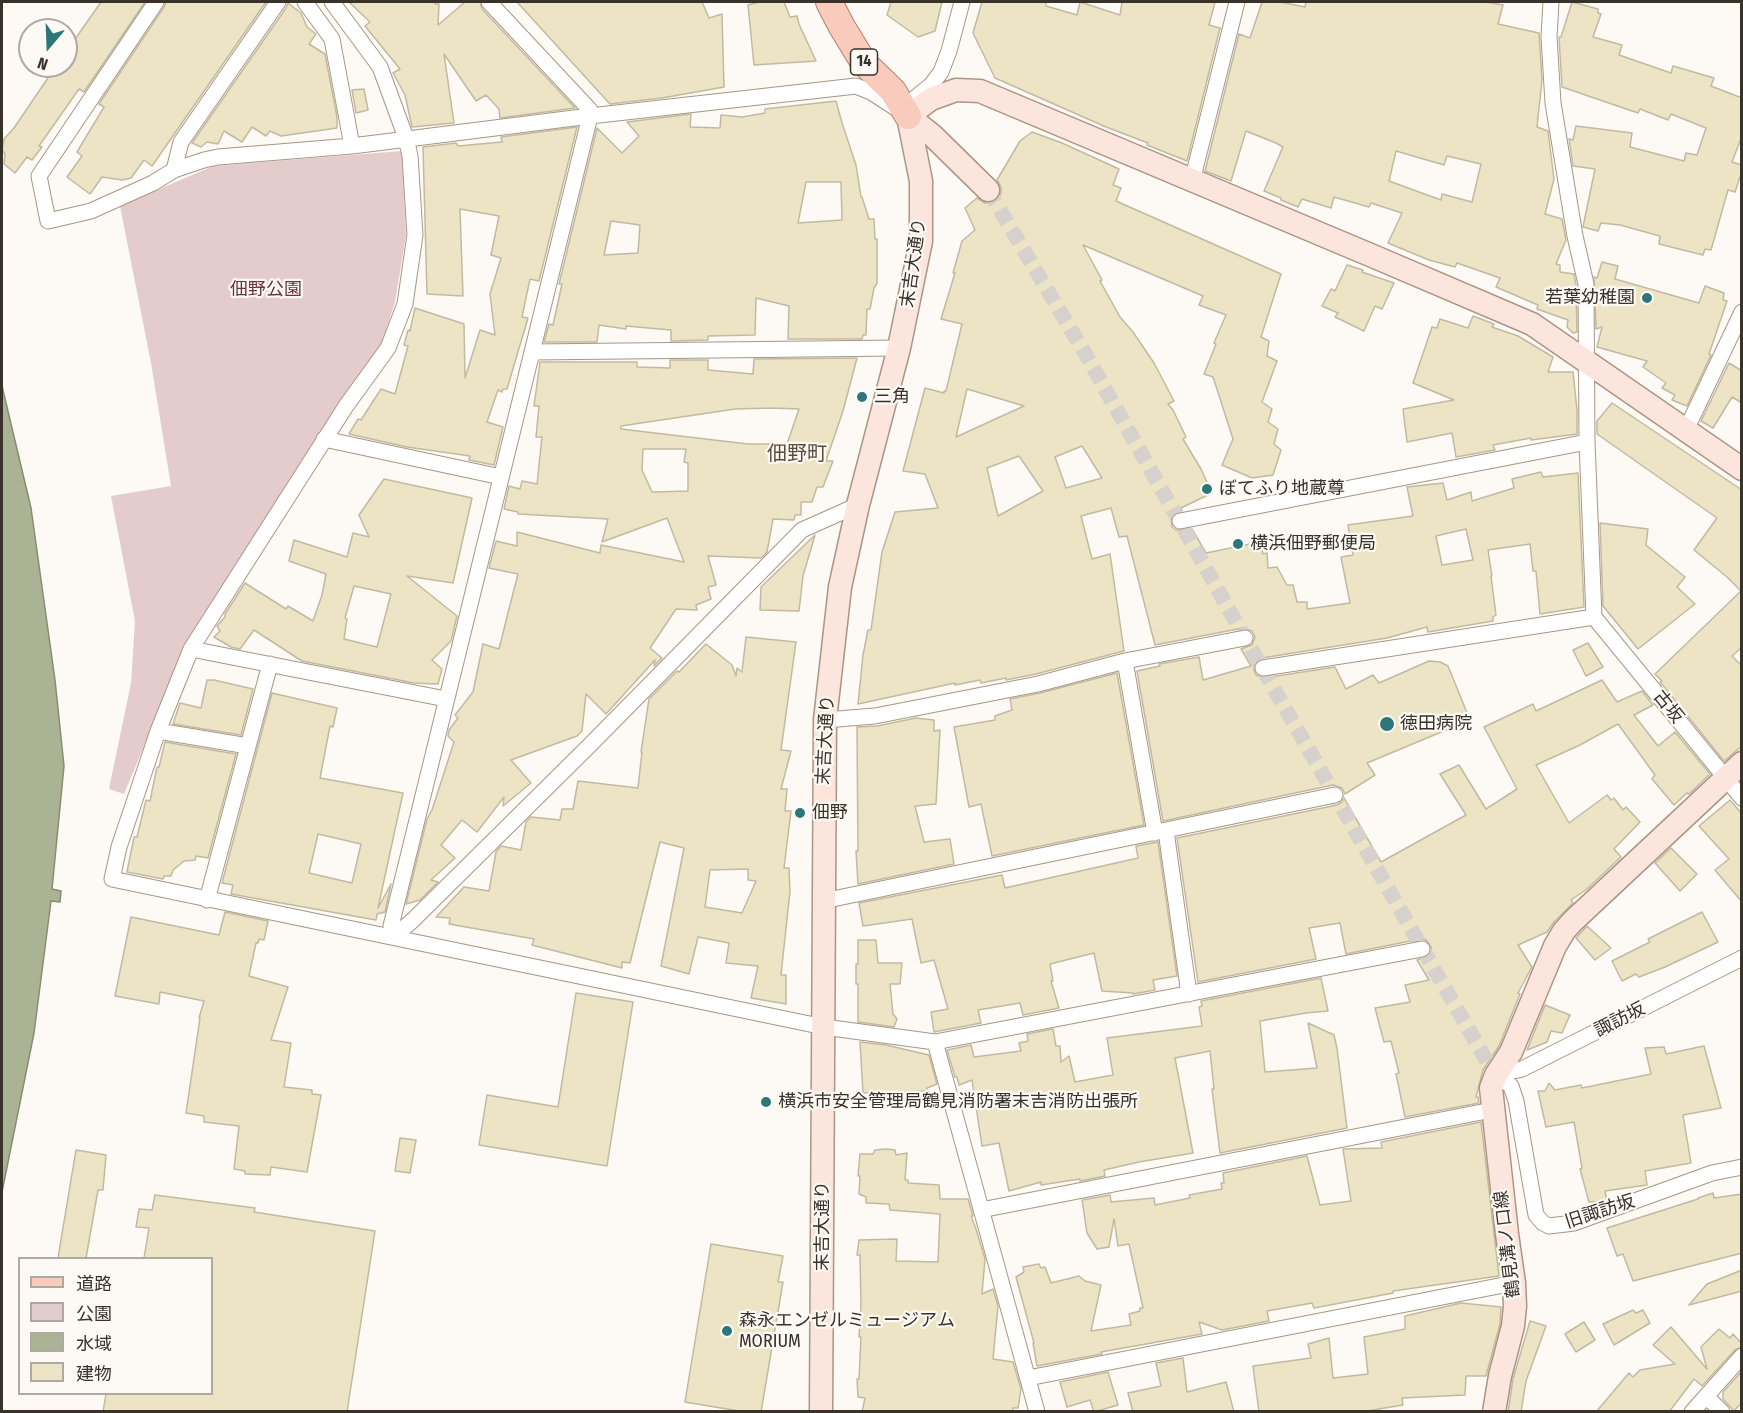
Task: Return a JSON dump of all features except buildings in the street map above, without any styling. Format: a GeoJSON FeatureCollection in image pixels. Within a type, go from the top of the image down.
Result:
{"type":"FeatureCollection","features":[{"type":"Feature","properties":{"kind":"main road","name":"14"},"geometry":{"type":"LineString","coordinates":[[829,2],[864,63],[893,91],[908,116]]}},
{"type":"Feature","properties":{"kind":"street"},"geometry":{"type":"LineString","coordinates":[[156,2],[39,176],[48,221],[91,211],[153,183],[174,170],[218,157],[352,146],[856,86],[871,92],[908,116]]}},
{"type":"Feature","properties":{"kind":"street"},"geometry":{"type":"LineString","coordinates":[[174,170],[181,142],[278,2]]}},
{"type":"Feature","properties":{"kind":"street"},"geometry":{"type":"LineString","coordinates":[[305,2],[332,39],[352,146]]}},
{"type":"Feature","properties":{"kind":"street"},"geometry":{"type":"LineString","coordinates":[[332,2],[380,67],[406,138],[410,156],[415,235],[405,304],[388,348],[346,406],[191,649],[158,731],[119,847],[112,879],[824,1027],[935,1042],[1422,949]]}},
{"type":"Feature","properties":{"kind":"street"},"geometry":{"type":"LineString","coordinates":[[393,937],[391,926],[590,116],[590,110],[489,2]]}},
{"type":"Feature","properties":{"kind":"street"},"geometry":{"type":"LineString","coordinates":[[908,116],[909,106],[941,72],[962,2]]}},
{"type":"Feature","properties":{"kind":"street"},"geometry":{"type":"LineString","coordinates":[[1192,181],[1237,2]]}},
{"type":"Feature","properties":{"kind":"street"},"geometry":{"type":"LineString","coordinates":[[1263,668],[1594,617],[1585,360],[1586,284],[1575,236],[1553,103],[1549,37],[1551,2]]}},
{"type":"Feature","properties":{"kind":"street"},"geometry":{"type":"LineString","coordinates":[[908,116],[931,99],[956,90],[980,91],[1375,256],[1532,324],[1742,469]]}},
{"type":"Feature","properties":{"kind":"street","name":"14"},"geometry":{"type":"LineString","coordinates":[[908,116],[932,135],[988,190]]}},
{"type":"Feature","properties":{"kind":"street","name":"末吉大通り"},"geometry":{"type":"LineString","coordinates":[[821,1412],[825,720],[840,586],[858,505],[899,348],[921,241],[921,181],[908,116]]}},
{"type":"Feature","properties":{"kind":"street"},"geometry":{"type":"LineString","coordinates":[[1686,430],[1742,312]]}},
{"type":"Feature","properties":{"kind":"street"},"geometry":{"type":"LineString","coordinates":[[532,352],[899,348]]}},
{"type":"Feature","properties":{"kind":"street"},"geometry":{"type":"LineString","coordinates":[[324,440],[501,477]]}},
{"type":"Feature","properties":{"kind":"street"},"geometry":{"type":"LineString","coordinates":[[1180,521],[1587,442]]}},
{"type":"Feature","properties":{"kind":"street"},"geometry":{"type":"LineString","coordinates":[[393,937],[588,747],[802,530],[858,505]]}},
{"type":"Feature","properties":{"kind":"street","name":"古坂"},"geometry":{"type":"LineString","coordinates":[[1594,617],[1734,770],[1742,798]]}},
{"type":"Feature","properties":{"kind":"street"},"geometry":{"type":"LineString","coordinates":[[825,720],[875,716],[1038,684],[1125,662],[1245,638]]}},
{"type":"Feature","properties":{"kind":"street"},"geometry":{"type":"LineString","coordinates":[[191,649],[446,699]]}},
{"type":"Feature","properties":{"kind":"street"},"geometry":{"type":"LineString","coordinates":[[1125,662],[1160,832],[1189,994]]}},
{"type":"Feature","properties":{"kind":"street"},"geometry":{"type":"LineString","coordinates":[[207,900],[270,664]]}},
{"type":"Feature","properties":{"kind":"street"},"geometry":{"type":"LineString","coordinates":[[158,731],[248,746]]}},
{"type":"Feature","properties":{"kind":"street"},"geometry":{"type":"LineString","coordinates":[[1493,1070],[1511,1052],[1555,946],[1564,931],[1734,770]]}},
{"type":"Feature","properties":{"kind":"street"},"geometry":{"type":"LineString","coordinates":[[823,901],[1335,795]]}},
{"type":"Feature","properties":{"kind":"street","name":"諏訪坂"},"geometry":{"type":"LineString","coordinates":[[1493,1070],[1522,1069],[1742,958]]}},
{"type":"Feature","properties":{"kind":"street"},"geometry":{"type":"LineString","coordinates":[[935,1042],[1037,1412]]}},
{"type":"Feature","properties":{"kind":"street","name":"鶴見溝ノ口線"},"geometry":{"type":"LineString","coordinates":[[1493,1070],[1492,1110],[1515,1306],[1513,1326],[1500,1376],[1494,1412]]}},
{"type":"Feature","properties":{"kind":"street","name":"旧諏訪坂"},"geometry":{"type":"LineString","coordinates":[[1493,1070],[1511,1086],[1516,1101],[1536,1215],[1543,1223],[1550,1226],[1574,1223],[1712,1173],[1742,1167]]}},
{"type":"Feature","properties":{"kind":"street"},"geometry":{"type":"LineString","coordinates":[[981,1210],[1492,1110]]}},
{"type":"Feature","properties":{"kind":"street"},"geometry":{"type":"LineString","coordinates":[[1028,1378],[1514,1283]]}},
{"type":"Feature","properties":{"kind":"street"},"geometry":{"type":"LineString","coordinates":[[1692,1412],[1742,1356]]}},
{"type":"Feature","properties":{"kind":"street"},"geometry":{"type":"LineString","coordinates":[[1706,1396],[1722,1412]]}},
{"type":"Feature","properties":{"kind":"green space","name":"佃野公園"},"geometry":{"type":"Polygon","coordinates":[[[402,151],[406,235],[395,302],[380,350],[186,646],[124,794],[109,789],[131,683],[135,621],[111,496],[171,486],[151,363],[120,206],[213,166],[402,151]]]}},
{"type":"Feature","properties":{"kind":"water"},"geometry":{"type":"Polygon","coordinates":[[[2,386],[31,508],[55,680],[64,766],[52,889],[61,891],[60,902],[51,901],[34,1033],[2,1192],[2,386]]]}},
{"type":"Feature","properties":{"kind":"tunnel"},"geometry":{"type":"LineString","coordinates":[[988,190],[1086,355],[1489,1065]]}},
{"type":"Feature","properties":{"kind":"place","name":"若葉幼稚園"},"geometry":{"type":"Point","coordinates":[1647,298]}},
{"type":"Feature","properties":{"kind":"place","name":"三角"},"geometry":{"type":"Point","coordinates":[862,397]}},
{"type":"Feature","properties":{"kind":"place","name":"ぼてふり地蔵尊"},"geometry":{"type":"Point","coordinates":[1207,489]}},
{"type":"Feature","properties":{"kind":"place","name":"横浜佃野郵便局"},"geometry":{"type":"Point","coordinates":[1238,544]}},
{"type":"Feature","properties":{"kind":"place","name":"徳田病院"},"geometry":{"type":"Point","coordinates":[1387,724]}},
{"type":"Feature","properties":{"kind":"place","name":"佃野"},"geometry":{"type":"Point","coordinates":[800,813]}},
{"type":"Feature","properties":{"kind":"place","name":"横浜市安全管理局鶴見消防署末吉消防出張所"},"geometry":{"type":"Point","coordinates":[766,1102]}},
{"type":"Feature","properties":{"kind":"place","name":"森永エンゼルミュージアム MORIUM"},"geometry":{"type":"Point","coordinates":[727,1331]}},
{"type":"Feature","properties":{"kind":"district","name":"佃野町"},"geometry":{"type":"Point","coordinates":[797,454]}}]}
